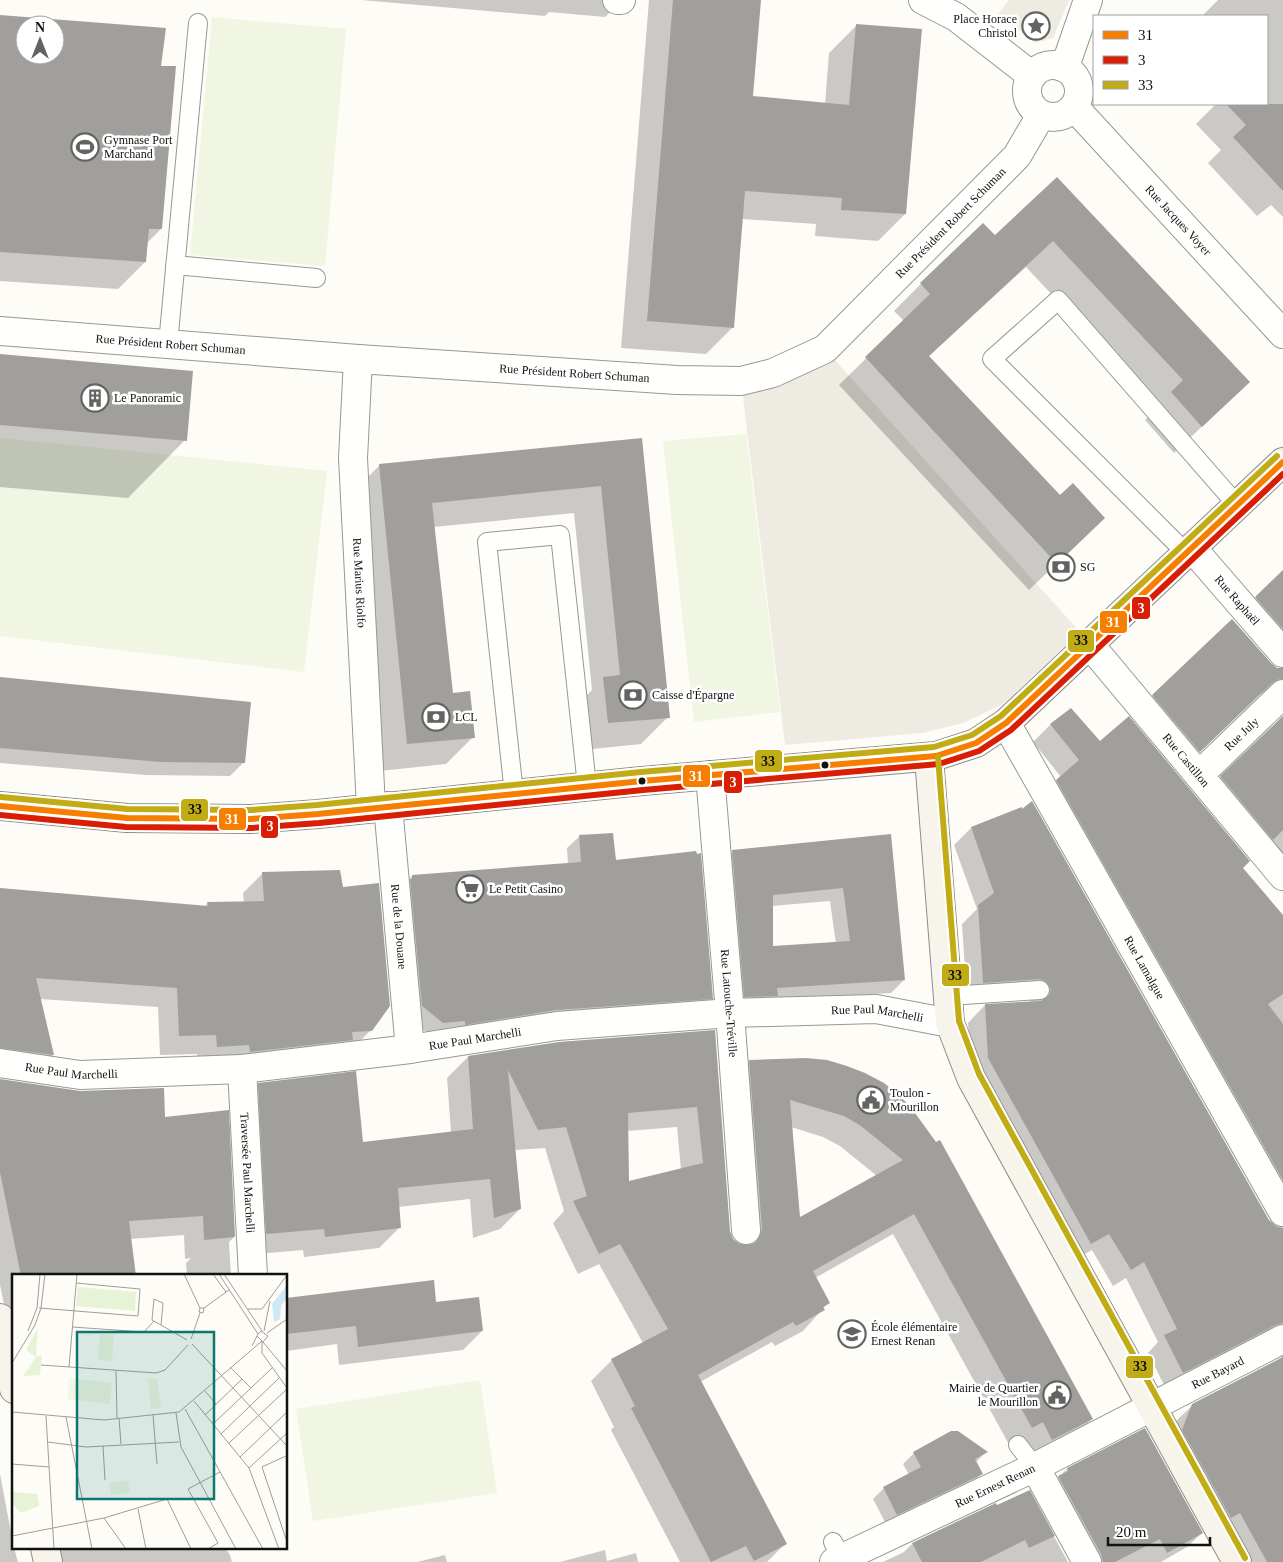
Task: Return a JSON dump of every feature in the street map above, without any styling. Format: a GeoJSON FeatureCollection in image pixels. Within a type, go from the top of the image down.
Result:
{"type":"FeatureCollection","features":[{"type":"Feature","properties":{"kind":"main road"},"geometry":{"type":"LineString","coordinates":[[0,806],[126,818],[251,819],[318,814],[587,786],[929,758],[976,743],[1006,723],[1283,462]]}},
{"type":"Feature","properties":{"kind":"main road"},"geometry":{"type":"LineString","coordinates":[[929,758],[950,1023],[971,1078],[1237,1562]]}},
{"type":"Feature","properties":{"kind":"main road"},"geometry":{"type":"LineString","coordinates":[[0,1318],[12,1378]]}},
{"type":"Feature","properties":{"kind":"street"},"geometry":{"type":"LineString","coordinates":[[923,0],[956,18],[1031,75]]}},
{"type":"Feature","properties":{"kind":"street"},"geometry":{"type":"LineString","coordinates":[[1062,67],[1069,55],[1088,0]]}},
{"type":"Feature","properties":{"kind":"street"},"geometry":{"type":"LineString","coordinates":[[1054,65],[1062,67],[1070,71],[1077,81],[1078,99],[1074,107],[1061,116],[1052,118],[1041,115],[1032,108],[1027,100],[1026,91],[1031,75],[1045,66],[1054,65]]}},
{"type":"Feature","properties":{"kind":"street","name":"Rue Jacques Voyer"},"geometry":{"type":"LineString","coordinates":[[1074,107],[1283,334]]}},
{"type":"Feature","properties":{"kind":"street","name":"Rue Président Robert Schuman"},"geometry":{"type":"LineString","coordinates":[[0,331],[358,359],[677,380],[740,381],[773,373],[825,349],[1017,156],[1041,115]]}},
{"type":"Feature","properties":{"kind":"street","name":"Rue Marius Riolfo"},"geometry":{"type":"LineString","coordinates":[[358,359],[353,458],[379,807]]}},
{"type":"Feature","properties":{"kind":"street","name":"Rue Raphaël"},"geometry":{"type":"LineString","coordinates":[[1189,550],[1283,653]]}},
{"type":"Feature","properties":{"kind":"street","name":"Rue Castillon"},"geometry":{"type":"LineString","coordinates":[[1090,645],[1199,775],[1279,864]]}},
{"type":"Feature","properties":{"kind":"street","name":"Rue July"},"geometry":{"type":"LineString","coordinates":[[1199,775],[1283,694]]}},
{"type":"Feature","properties":{"kind":"street","name":"Rue Lamalgue"},"geometry":{"type":"LineString","coordinates":[[1006,723],[1283,1212]]}},
{"type":"Feature","properties":{"kind":"street","name":"Rue Latouche-Tréville"},"geometry":{"type":"LineString","coordinates":[[710,775],[746,1230]]}},
{"type":"Feature","properties":{"kind":"street","name":"Rue de la Douane"},"geometry":{"type":"LineString","coordinates":[[379,807],[410,1049]]}},
{"type":"Feature","properties":{"kind":"street","name":"Rue Paul Marchelli"},"geometry":{"type":"LineString","coordinates":[[0,1062],[80,1075],[242,1069],[410,1049],[557,1026],[730,1013],[876,1009],[950,1023]]}},
{"type":"Feature","properties":{"kind":"street","name":"Traversée Paul Marchelli"},"geometry":{"type":"LineString","coordinates":[[242,1069],[253,1274]]}},
{"type":"Feature","properties":{"kind":"street","name":"Rue Bayard"},"geometry":{"type":"LineString","coordinates":[[1153,1407],[1283,1339]]}},
{"type":"Feature","properties":{"kind":"street","name":"Rue Ernest Renan"},"geometry":{"type":"LineString","coordinates":[[838,1556],[1035,1467],[1153,1407]]}},
{"type":"Feature","properties":{"kind":"street"},"geometry":{"type":"LineString","coordinates":[[1035,1467],[1087,1562]]}},
{"type":"Feature","properties":{"kind":"lane"},"geometry":{"type":"LineString","coordinates":[[168,344],[198,23]]}},
{"type":"Feature","properties":{"kind":"lane"},"geometry":{"type":"LineString","coordinates":[[175,265],[316,278]]}},
{"type":"Feature","properties":{"kind":"lane"},"geometry":{"type":"LineString","coordinates":[[1189,550],[992,359],[1058,300],[1237,505]]}},
{"type":"Feature","properties":{"kind":"lane"},"geometry":{"type":"LineString","coordinates":[[514,794],[487,542],[560,535],[587,786]]}},
{"type":"Feature","properties":{"kind":"lane"},"geometry":{"type":"LineString","coordinates":[[948,996],[1040,990]]}},
{"type":"Feature","properties":{"kind":"lane"},"geometry":{"type":"LineString","coordinates":[[1018,1444],[1035,1467]]}},
{"type":"Feature","properties":{"kind":"green space"},"geometry":{"type":"Polygon","coordinates":[[[212,17],[346,29],[325,266],[190,255],[212,17]]]}},
{"type":"Feature","properties":{"kind":"green space"},"geometry":{"type":"Polygon","coordinates":[[[746,434],[780,712],[694,722],[663,441],[746,434]]]}},
{"type":"Feature","properties":{"kind":"green space"},"geometry":{"type":"Polygon","coordinates":[[[0,438],[327,471],[304,672],[0,636],[0,438]]]}},
{"type":"Feature","properties":{"kind":"green space"},"geometry":{"type":"Polygon","coordinates":[[[480,1380],[497,1493],[313,1521],[296,1409],[480,1380]]]}},
{"type":"Feature","properties":{"kind":"shaded area","name":"Place Horace Christol"},"geometry":{"type":"Polygon","coordinates":[[[1009,0],[1069,0],[1053,38],[1035,43],[998,14],[1009,0]]]}},
{"type":"Feature","properties":{"kind":"shaded area"},"geometry":{"type":"Polygon","coordinates":[[[825,349],[1080,632],[1003,704],[963,723],[922,733],[785,745],[741,381],[825,349]]]}},
{"type":"Feature","properties":{"kind":"building"},"geometry":{"type":"Polygon","coordinates":[[[673,0],[761,0],[753,96],[849,105],[856,24],[922,29],[906,214],[841,210],[842,198],[745,191],[734,328],[647,321],[673,0]]]}},
{"type":"Feature","properties":{"kind":"building","name":"Gymnase Port Marchand"},"geometry":{"type":"Polygon","coordinates":[[[0,15],[15,16],[15,65],[65,65],[65,20],[166,28],[161,66],[176,66],[162,229],[149,229],[146,262],[0,252],[0,15]]]}},
{"type":"Feature","properties":{"kind":"building"},"geometry":{"type":"Polygon","coordinates":[[[1283,104],[1283,191],[1233,137],[1246,125],[1227,105],[1283,104]]]}},
{"type":"Feature","properties":{"kind":"building"},"geometry":{"type":"Polygon","coordinates":[[[1057,177],[1250,382],[1202,427],[1171,392],[1183,380],[1053,241],[929,356],[1060,495],[1073,483],[1105,518],[1057,564],[865,357],[930,294],[920,283],[983,223],[995,235],[1057,177]]]}},
{"type":"Feature","properties":{"kind":"building","name":"Le Panoramic"},"geometry":{"type":"Polygon","coordinates":[[[0,354],[193,371],[187,441],[0,425],[0,354]]]}},
{"type":"Feature","properties":{"kind":"building"},"geometry":{"type":"Polygon","coordinates":[[[642,438],[670,718],[608,723],[603,677],[620,675],[601,486],[432,503],[453,693],[470,691],[475,738],[407,744],[379,464],[642,438]]]}},
{"type":"Feature","properties":{"kind":"building"},"geometry":{"type":"Polygon","coordinates":[[[1283,570],[1283,629],[1255,597],[1283,570]]]}},
{"type":"Feature","properties":{"kind":"building"},"geometry":{"type":"Polygon","coordinates":[[[1232,619],[1271,663],[1277,668],[1283,668],[1283,679],[1272,683],[1200,752],[1152,695],[1232,619]]]}},
{"type":"Feature","properties":{"kind":"building"},"geometry":{"type":"Polygon","coordinates":[[[0,677],[251,702],[245,763],[161,762],[0,748],[0,677]]]}},
{"type":"Feature","properties":{"kind":"building"},"geometry":{"type":"Polygon","coordinates":[[[1071,708],[1100,741],[1129,716],[1250,861],[1243,868],[1283,915],[1283,994],[1268,1004],[1283,1024],[1283,1180],[1056,780],[1079,760],[1050,724],[1071,708]]]}},
{"type":"Feature","properties":{"kind":"building"},"geometry":{"type":"Polygon","coordinates":[[[1283,716],[1283,830],[1273,840],[1220,776],[1283,716]]]}},
{"type":"Feature","properties":{"kind":"building"},"geometry":{"type":"Polygon","coordinates":[[[1032,801],[1269,1220],[1276,1226],[1283,1228],[1283,1323],[1183,1373],[1164,1335],[1177,1329],[1144,1262],[1131,1270],[1109,1234],[1091,1244],[988,1058],[985,1004],[1041,1001],[1049,995],[1051,989],[1045,981],[1040,979],[983,983],[978,905],[994,893],[971,827],[1022,807],[1022,809],[1032,801]]]}},
{"type":"Feature","properties":{"kind":"building"},"geometry":{"type":"Polygon","coordinates":[[[613,833],[616,860],[696,851],[697,854],[701,853],[713,999],[556,1010],[465,1025],[465,1021],[443,1023],[422,1006],[410,879],[412,879],[412,875],[581,862],[579,835],[613,833]]]}},
{"type":"Feature","properties":{"kind":"building"},"geometry":{"type":"Polygon","coordinates":[[[891,834],[905,980],[777,988],[778,996],[744,997],[732,850],[891,834]],[[843,888],[773,895],[773,946],[850,941],[843,888]]]}},
{"type":"Feature","properties":{"kind":"building"},"geometry":{"type":"Polygon","coordinates":[[[340,870],[343,887],[379,883],[390,1006],[372,1031],[352,1032],[353,1040],[250,1052],[249,1045],[217,1047],[216,1035],[179,1036],[177,988],[36,978],[54,1055],[0,1048],[0,888],[208,906],[207,902],[264,901],[262,872],[340,870]]]}},
{"type":"Feature","properties":{"kind":"building"},"geometry":{"type":"Polygon","coordinates":[[[715,1030],[730,1231],[733,1239],[740,1244],[748,1245],[755,1243],[762,1229],[749,1060],[806,1058],[827,1060],[865,1073],[884,1083],[910,1106],[936,1142],[940,1140],[1093,1419],[1052,1440],[1043,1422],[1032,1428],[914,1214],[813,1271],[830,1303],[823,1307],[825,1310],[796,1326],[793,1322],[698,1375],[787,1544],[754,1561],[746,1546],[711,1562],[631,1408],[635,1406],[611,1359],[668,1329],[620,1244],[599,1254],[573,1201],[587,1196],[566,1127],[538,1130],[508,1070],[521,1209],[494,1218],[490,1179],[398,1188],[401,1228],[325,1237],[324,1229],[266,1234],[258,1083],[356,1071],[363,1142],[473,1129],[468,1056],[559,1042],[715,1030]],[[790,1100],[800,1217],[903,1160],[861,1126],[844,1116],[790,1100]],[[697,1107],[628,1113],[629,1181],[703,1163],[697,1107]]]}},
{"type":"Feature","properties":{"kind":"building"},"geometry":{"type":"Polygon","coordinates":[[[0,1079],[80,1091],[164,1088],[165,1117],[229,1110],[235,1237],[204,1240],[203,1216],[129,1221],[136,1274],[21,1274],[0,1172],[0,1079]]]}},
{"type":"Feature","properties":{"kind":"building"},"geometry":{"type":"Polygon","coordinates":[[[434,1280],[436,1302],[479,1297],[483,1331],[358,1347],[356,1326],[288,1334],[288,1298],[434,1280]]]}},
{"type":"Feature","properties":{"kind":"building"},"geometry":{"type":"Polygon","coordinates":[[[1283,1357],[1283,1562],[1267,1562],[1240,1513],[1231,1518],[1182,1430],[1192,1404],[1283,1357]]]}},
{"type":"Feature","properties":{"kind":"building"},"geometry":{"type":"Polygon","coordinates":[[[1145,1428],[1203,1533],[1167,1553],[1160,1539],[1115,1562],[1103,1562],[1101,1554],[1058,1476],[1068,1471],[1067,1468],[1145,1428]]]}},
{"type":"Feature","properties":{"kind":"building"},"geometry":{"type":"Polygon","coordinates":[[[951,1431],[958,1431],[988,1452],[975,1459],[983,1474],[897,1515],[883,1487],[921,1467],[913,1452],[951,1431]]]}},
{"type":"Feature","properties":{"kind":"building"},"geometry":{"type":"Polygon","coordinates":[[[1030,1490],[1055,1536],[1029,1548],[1025,1540],[981,1562],[922,1562],[912,1543],[996,1503],[997,1505],[1030,1490]]]}},
{"type":"Feature","properties":{"kind":"transit line","name":"33"},"geometry":{"type":"LineString","coordinates":[[1,797],[127,809],[251,810],[641,772],[934,747],[972,735],[1001,716],[1277,456]]}},
{"type":"Feature","properties":{"kind":"transit line","name":"31"},"geometry":{"type":"LineString","coordinates":[[0,806],[127,818],[251,819],[318,814],[642,781],[936,756],[976,743],[1006,723],[1283,462]]}},
{"type":"Feature","properties":{"kind":"transit line","name":"3"},"geometry":{"type":"LineString","coordinates":[[0,815],[126,827],[252,828],[319,823],[643,790],[939,764],[979,751],[1011,730],[1283,474]]}},
{"type":"Feature","properties":{"kind":"transit line","name":"33"},"geometry":{"type":"LineString","coordinates":[[938,757],[959,1021],[979,1074],[1245,1558]]}},
{"type":"Feature","properties":{"kind":"place","name":"Place Horace Christol"},"geometry":{"type":"Point","coordinates":[1036,26]}},
{"type":"Feature","properties":{"kind":"place","name":"Gymnase Port Marchand"},"geometry":{"type":"Point","coordinates":[85,147]}},
{"type":"Feature","properties":{"kind":"place","name":"Le Panoramic"},"geometry":{"type":"Point","coordinates":[95,398]}},
{"type":"Feature","properties":{"kind":"place","name":"SG"},"geometry":{"type":"Point","coordinates":[1061,567]}},
{"type":"Feature","properties":{"kind":"place","name":"Caisse d'Épargne"},"geometry":{"type":"Point","coordinates":[633,695]}},
{"type":"Feature","properties":{"kind":"place","name":"LCL"},"geometry":{"type":"Point","coordinates":[436,717]}},
{"type":"Feature","properties":{"kind":"place","name":"Le Petit Casino"},"geometry":{"type":"Point","coordinates":[470,889]}},
{"type":"Feature","properties":{"kind":"place","name":"Toulon - Mourillon"},"geometry":{"type":"Point","coordinates":[871,1100]}},
{"type":"Feature","properties":{"kind":"place","name":"École élémentaire Ernest Renan"},"geometry":{"type":"Point","coordinates":[852,1334]}},
{"type":"Feature","properties":{"kind":"place","name":"Mairie de Quartier le Mourillon"},"geometry":{"type":"Point","coordinates":[1057,1395]}}]}
